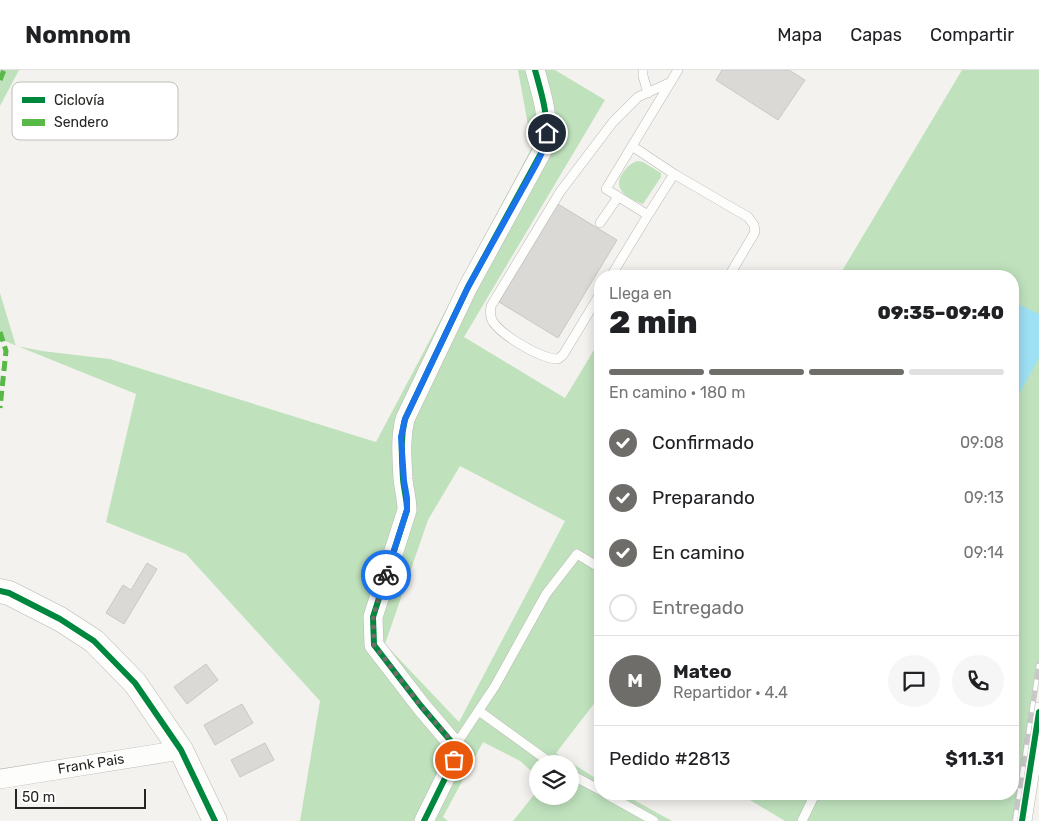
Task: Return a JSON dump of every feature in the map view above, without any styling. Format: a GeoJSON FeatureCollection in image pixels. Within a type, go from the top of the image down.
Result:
{"type":"FeatureCollection","features":[{"type":"Feature","properties":{"kind":"street"},"geometry":{"type":"LineString","coordinates":[[424,821],[454,760],[456,746],[421,706],[374,645],[373,617],[407,510],[401,437],[405,419],[468,287],[546,144],[548,122],[535,70]]}},
{"type":"Feature","properties":{"kind":"street"},"geometry":{"type":"LineString","coordinates":[[0,590],[60,620],[94,642],[136,683],[182,750],[215,821]]}},
{"type":"Feature","properties":{"kind":"street"},"geometry":{"type":"LineString","coordinates":[[1022,821],[1039,712]]}},
{"type":"Feature","properties":{"kind":"street","name":"Frank Pais"},"geometry":{"type":"LineString","coordinates":[[0,779],[182,750]]}},
{"type":"Feature","properties":{"kind":"lane"},"geometry":{"type":"LineString","coordinates":[[643,70],[648,93]]}},
{"type":"Feature","properties":{"kind":"lane"},"geometry":{"type":"LineString","coordinates":[[648,215],[606,189],[678,70]]}},
{"type":"Feature","properties":{"kind":"lane"},"geometry":{"type":"LineString","coordinates":[[594,304],[563,355],[558,359],[551,359],[520,343],[499,328],[492,320],[490,313],[491,306],[560,192],[613,122],[638,97],[670,82]]}},
{"type":"Feature","properties":{"kind":"lane"},"geometry":{"type":"LineString","coordinates":[[632,146],[674,174],[748,217],[754,225],[755,232],[733,270]]}},
{"type":"Feature","properties":{"kind":"lane"},"geometry":{"type":"LineString","coordinates":[[615,270],[674,174]]}},
{"type":"Feature","properties":{"kind":"lane"},"geometry":{"type":"LineString","coordinates":[[600,223],[618,197]]}},
{"type":"Feature","properties":{"kind":"lane"},"geometry":{"type":"LineString","coordinates":[[456,746],[495,686],[546,594],[577,554],[594,564]]}},
{"type":"Feature","properties":{"kind":"lane"},"geometry":{"type":"LineString","coordinates":[[479,711],[540,755]]}},
{"type":"Feature","properties":{"kind":"lane"},"geometry":{"type":"LineString","coordinates":[[579,779],[594,787]]}},
{"type":"Feature","properties":{"kind":"lane"},"geometry":{"type":"LineString","coordinates":[[617,800],[654,821]]}},
{"type":"Feature","properties":{"kind":"lane"},"geometry":{"type":"LineString","coordinates":[[802,821],[812,800]]}},
{"type":"Feature","properties":{"kind":"green space"},"geometry":{"type":"Polygon","coordinates":[[[0,70],[19,70],[12,82],[0,106],[0,70]]]}},
{"type":"Feature","properties":{"kind":"green space"},"geometry":{"type":"Polygon","coordinates":[[[518,70],[555,70],[605,100],[464,337],[565,398],[594,350],[594,704],[556,753],[559,755],[529,755],[529,769],[520,761],[483,742],[443,817],[448,821],[300,821],[320,701],[186,554],[106,522],[136,394],[18,346],[42,351],[110,359],[376,442],[532,147],[518,70]],[[460,466],[428,520],[385,644],[459,722],[565,521],[460,466]]]}},
{"type":"Feature","properties":{"kind":"green space"},"geometry":{"type":"Polygon","coordinates":[[[962,70],[1039,70],[1039,675],[1020,821],[785,821],[750,800],[1019,800],[1019,270],[843,270],[962,70]]]}},
{"type":"Feature","properties":{"kind":"green space"},"geometry":{"type":"Polygon","coordinates":[[[637,161],[643,162],[661,173],[661,177],[643,204],[628,197],[619,185],[622,174],[630,165],[637,161]]]}},
{"type":"Feature","properties":{"kind":"green space"},"geometry":{"type":"Polygon","coordinates":[[[0,293],[16,345],[0,339],[0,293]]]}},
{"type":"Feature","properties":{"kind":"green space"},"geometry":{"type":"Polygon","coordinates":[[[579,768],[594,777],[594,800],[634,800],[672,821],[513,821],[529,801],[529,805],[579,805],[579,768]]]}},
{"type":"Feature","properties":{"kind":"water"},"geometry":{"type":"Polygon","coordinates":[[[1019,304],[1039,314],[1039,358],[1019,394],[1019,304]]]}},
{"type":"Feature","properties":{"kind":"building"},"geometry":{"type":"Polygon","coordinates":[[[722,70],[789,70],[805,80],[778,120],[716,80],[722,70]]]}},
{"type":"Feature","properties":{"kind":"building"},"geometry":{"type":"Polygon","coordinates":[[[558,204],[617,240],[599,270],[594,270],[594,278],[558,338],[499,302],[558,204]]]}},
{"type":"Feature","properties":{"kind":"building"},"geometry":{"type":"Polygon","coordinates":[[[147,563],[157,569],[124,624],[106,613],[123,585],[131,590],[147,563]]]}},
{"type":"Feature","properties":{"kind":"building"},"geometry":{"type":"Polygon","coordinates":[[[206,664],[218,680],[187,704],[174,687],[206,664]]]}},
{"type":"Feature","properties":{"kind":"building"},"geometry":{"type":"Polygon","coordinates":[[[242,704],[253,723],[215,745],[204,725],[242,704]]]}},
{"type":"Feature","properties":{"kind":"building"},"geometry":{"type":"Polygon","coordinates":[[[265,743],[274,760],[240,777],[231,760],[265,743]]]}},
{"type":"Feature","properties":{"kind":"railway"},"geometry":{"type":"LineString","coordinates":[[1019,795],[1039,664]]}},
{"type":"Feature","properties":{"kind":"railway"},"geometry":{"type":"LineString","coordinates":[[1015,821],[1018,800]]}},
{"type":"Feature","properties":{"kind":"marked path"},"geometry":{"type":"LineString","coordinates":[[0,80],[4,70]]}},
{"type":"Feature","properties":{"kind":"marked path"},"geometry":{"type":"LineString","coordinates":[[0,332],[6,351],[0,408]]}},
{"type":"Feature","properties":{"kind":"cycle path"},"geometry":{"type":"LineString","coordinates":[[424,821],[454,760],[455,746],[374,645],[373,617],[407,510],[402,456],[402,434],[405,419],[468,287],[546,144],[546,115],[535,70]]}},
{"type":"Feature","properties":{"kind":"cycle path"},"geometry":{"type":"LineString","coordinates":[[0,591],[9,593],[60,619],[94,641],[135,683],[181,750],[215,821]]}},
{"type":"Feature","properties":{"kind":"cycle path"},"geometry":{"type":"LineString","coordinates":[[1022,821],[1039,712]]}},
{"type":"Feature","properties":{"kind":"way so far"},"geometry":{"type":"LineString","coordinates":[[386,575],[373,617],[374,645],[421,706],[456,746],[454,760]]}},
{"type":"Feature","properties":{"kind":"route"},"geometry":{"type":"LineString","coordinates":[[386,575],[407,510],[401,437],[405,419],[468,287],[537,163],[546,144],[547,133]]}}]}
